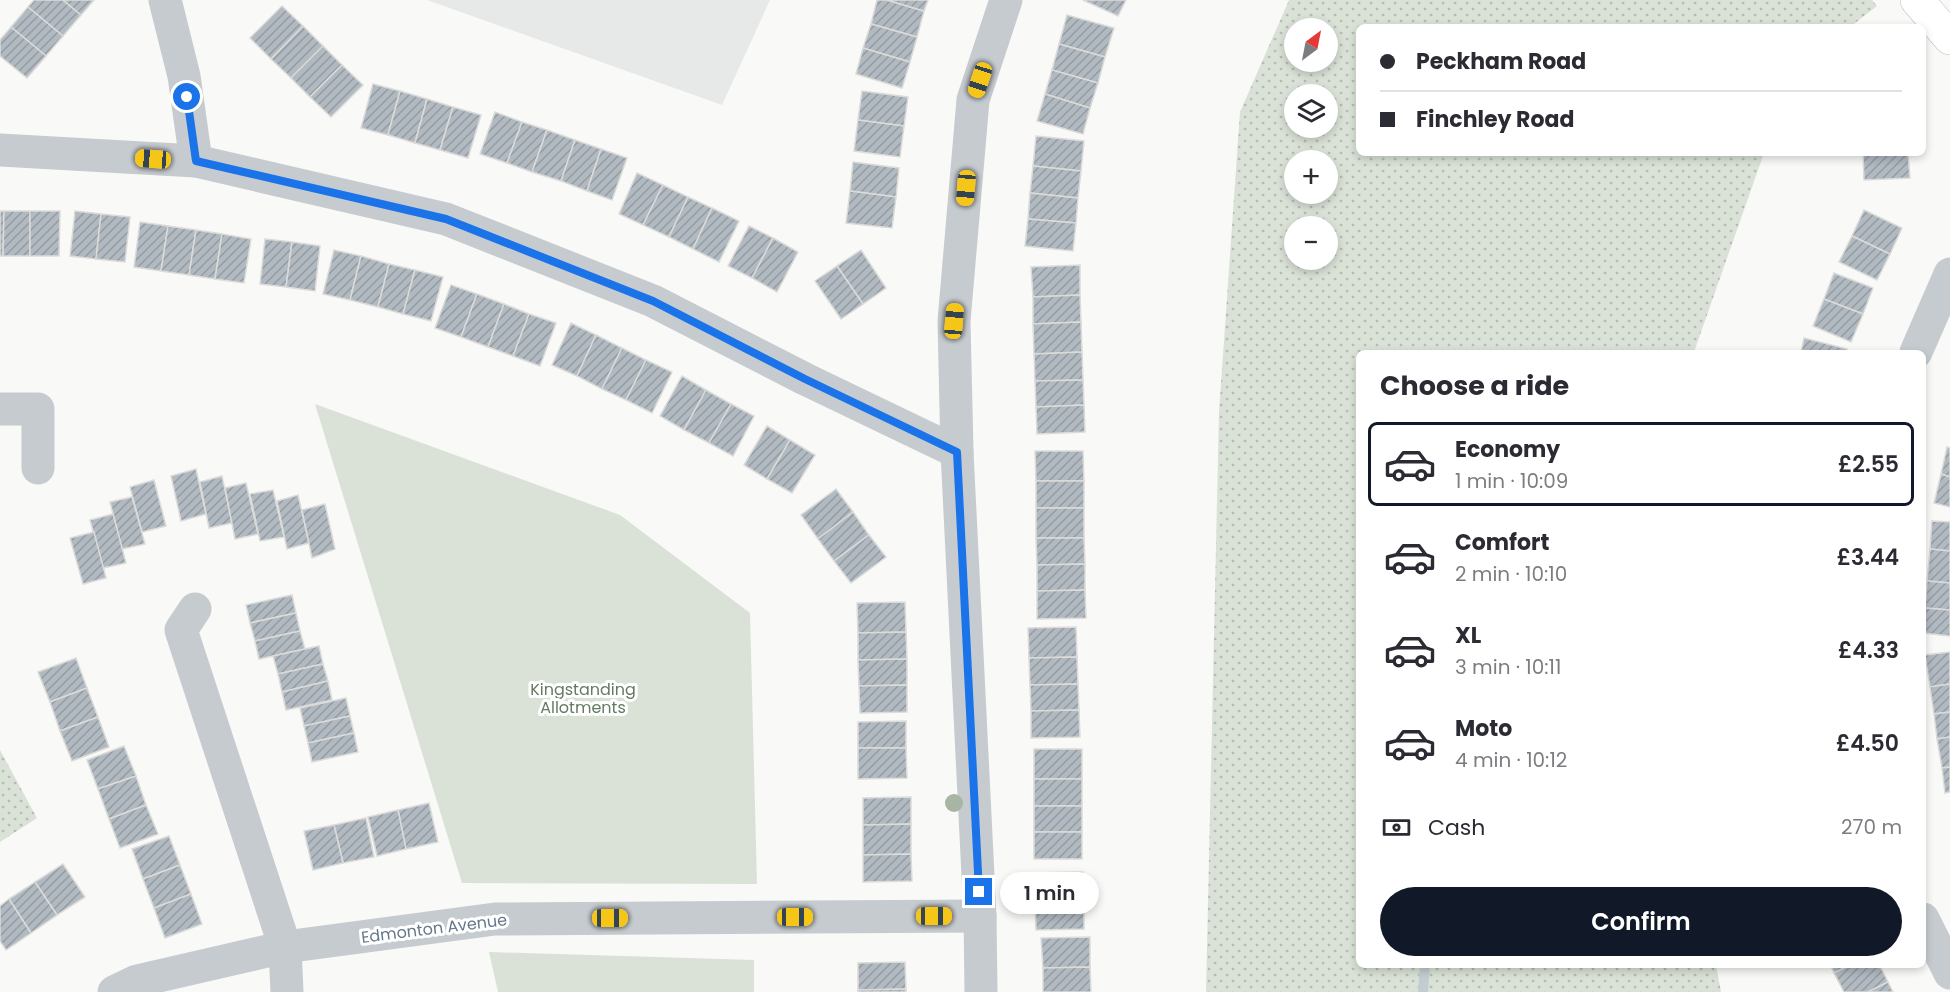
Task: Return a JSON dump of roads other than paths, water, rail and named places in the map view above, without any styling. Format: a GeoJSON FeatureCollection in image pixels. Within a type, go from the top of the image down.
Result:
{"type":"FeatureCollection","features":[{"type":"Feature","properties":{"kind":"main road"},"geometry":{"type":"LineString","coordinates":[[1917,0],[1950,38]]}},
{"type":"Feature","properties":{"kind":"street"},"geometry":{"type":"LineString","coordinates":[[165,0],[184,76],[196,161]]}},
{"type":"Feature","properties":{"kind":"street"},"geometry":{"type":"LineString","coordinates":[[981,992],[980,916],[957,452],[954,321],[973,100],[1006,0]]}},
{"type":"Feature","properties":{"kind":"street"},"geometry":{"type":"LineString","coordinates":[[0,150],[196,161],[446,219],[653,301],[805,379],[957,452]]}},
{"type":"Feature","properties":{"kind":"street"},"geometry":{"type":"LineString","coordinates":[[1917,350],[1950,274]]}},
{"type":"Feature","properties":{"kind":"street"},"geometry":{"type":"LineString","coordinates":[[0,409],[38,409],[38,468]]}},
{"type":"Feature","properties":{"kind":"street"},"geometry":{"type":"LineString","coordinates":[[195,609],[181,630],[285,946],[287,992]]}},
{"type":"Feature","properties":{"kind":"street","name":"Edmonton Avenue"},"geometry":{"type":"LineString","coordinates":[[114,992],[137,981],[285,946],[495,919],[980,916]]}},
{"type":"Feature","properties":{"kind":"street"},"geometry":{"type":"LineString","coordinates":[[1926,925],[1950,973]]}},
{"type":"Feature","properties":{"kind":"waterway"},"geometry":{"type":"LineString","coordinates":[[1423,992],[1425,968]]}},
{"type":"Feature","properties":{"kind":"park label","name":"Kingstanding Allotments"},"geometry":{"type":"Point","coordinates":[583,698]}}]}
